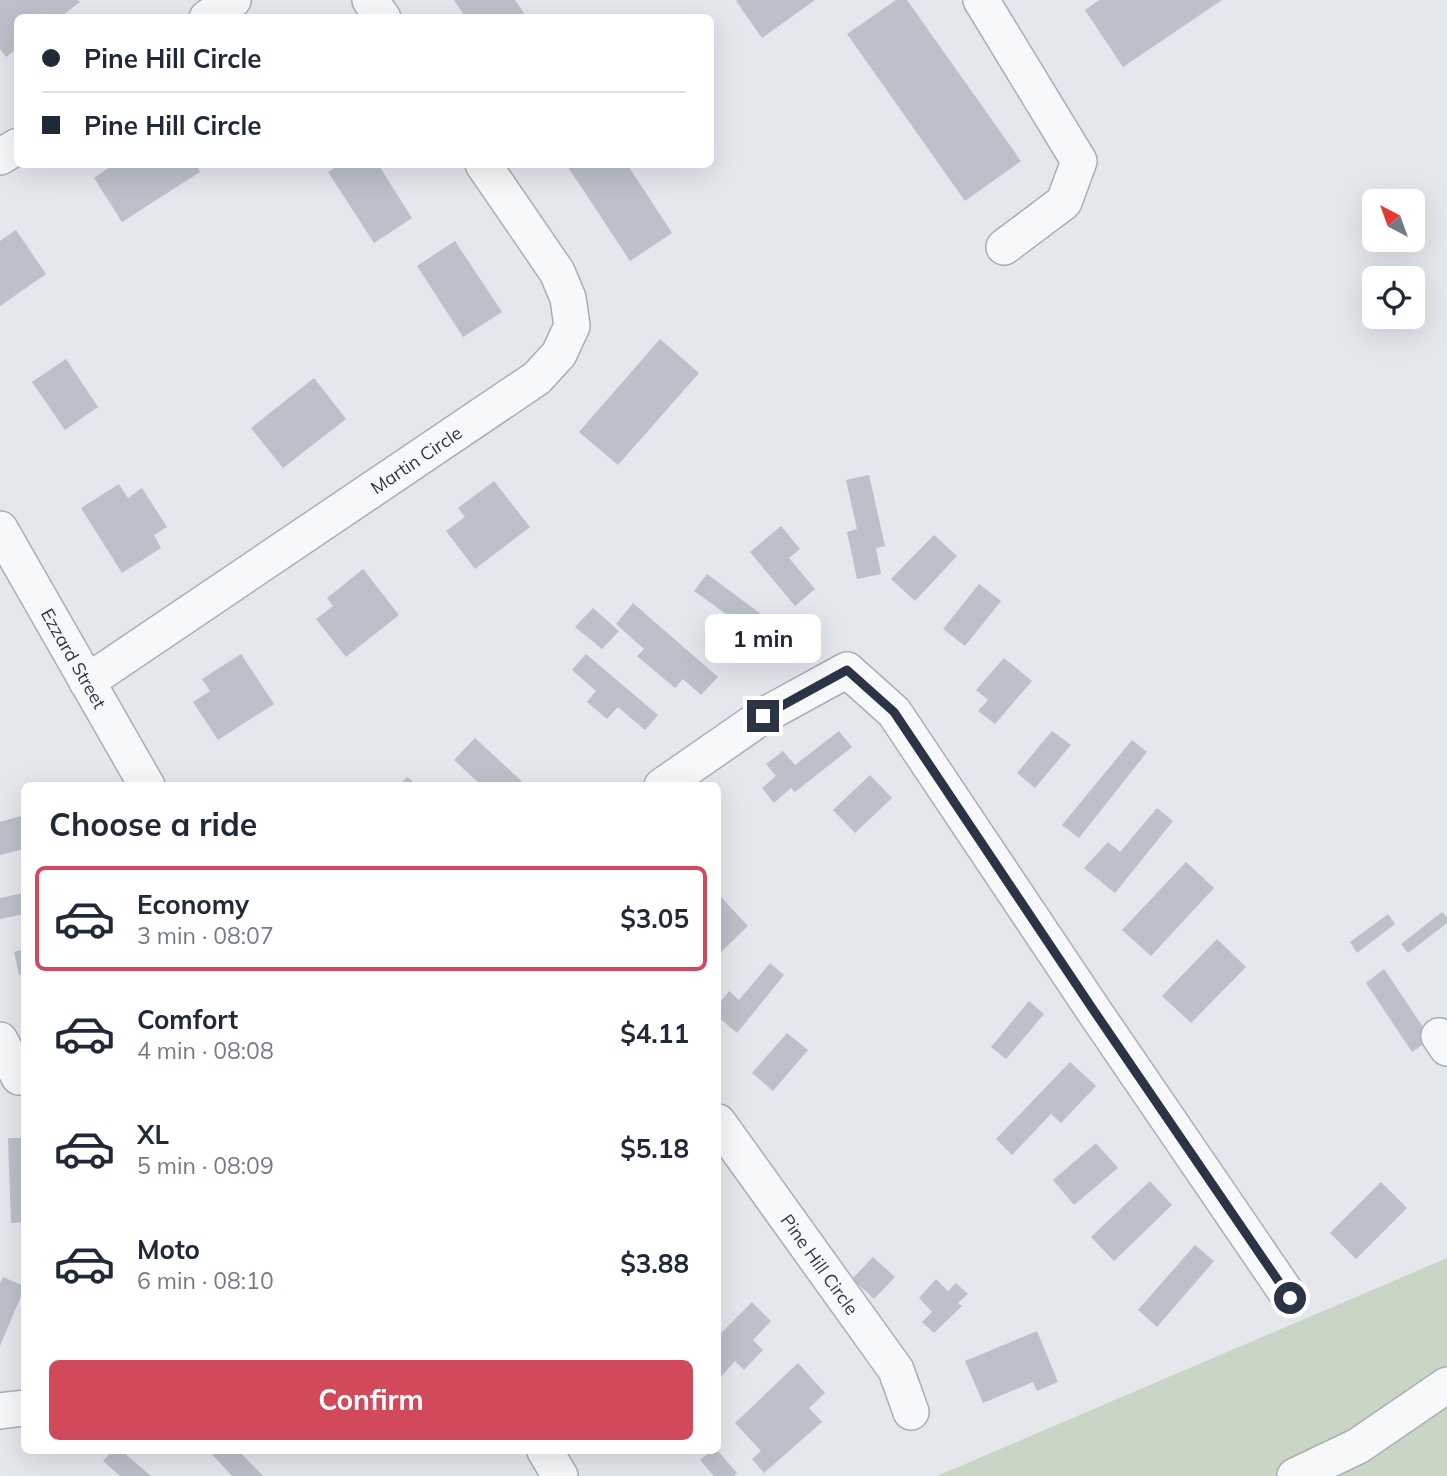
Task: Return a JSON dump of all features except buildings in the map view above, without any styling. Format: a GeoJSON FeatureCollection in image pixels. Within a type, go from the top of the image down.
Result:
{"type":"FeatureCollection","features":[{"type":"Feature","properties":{"kind":"street"},"geometry":{"type":"LineString","coordinates":[[213,14],[233,0]]}},
{"type":"Feature","properties":{"kind":"street"},"geometry":{"type":"LineString","coordinates":[[981,0],[1079,161],[1064,202],[1004,247]]}},
{"type":"Feature","properties":{"kind":"street"},"geometry":{"type":"LineString","coordinates":[[1002,0],[1014,0]]}},
{"type":"Feature","properties":{"kind":"street","name":"Martin Circle"},"geometry":{"type":"LineString","coordinates":[[87,682],[537,378],[559,354],[572,326],[568,298],[557,272],[486,168]]}},
{"type":"Feature","properties":{"kind":"street","name":"Ezzard Street"},"geometry":{"type":"LineString","coordinates":[[0,529],[145,782]]}},
{"type":"Feature","properties":{"kind":"street"},"geometry":{"type":"LineString","coordinates":[[668,782],[763,716],[847,670],[894,712],[1290,1298]]}},
{"type":"Feature","properties":{"kind":"street"},"geometry":{"type":"LineString","coordinates":[[0,1040],[14,1078]]}},
{"type":"Feature","properties":{"kind":"street","name":"Pine Hill Circle"},"geometry":{"type":"LineString","coordinates":[[721,1126],[896,1370],[911,1412]]}},
{"type":"Feature","properties":{"kind":"street"},"geometry":{"type":"LineString","coordinates":[[1295,1476],[1358,1446],[1447,1385]]}},
{"type":"Feature","properties":{"kind":"street"},"geometry":{"type":"LineString","coordinates":[[0,1411],[21,1408]]}},
{"type":"Feature","properties":{"kind":"street"},"geometry":{"type":"LineString","coordinates":[[547,1454],[560,1476]]}},
{"type":"Feature","properties":{"kind":"green space"},"geometry":{"type":"Polygon","coordinates":[[[1447,1258],[1447,1476],[937,1476],[1447,1258]]]}},
{"type":"Feature","properties":{"kind":"route"},"geometry":{"type":"LineString","coordinates":[[763,716],[847,670],[894,712],[1290,1298]]}}]}
